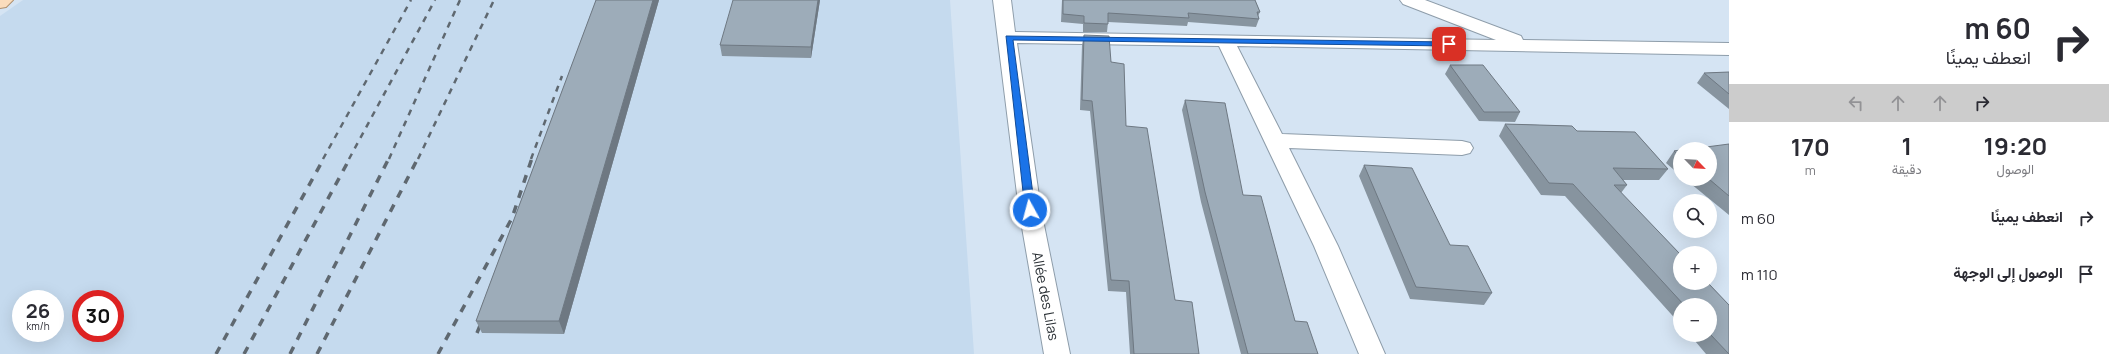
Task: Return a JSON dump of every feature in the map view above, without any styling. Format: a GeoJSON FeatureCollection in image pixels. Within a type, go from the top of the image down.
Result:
{"type":"FeatureCollection","features":[{"type":"Feature","properties":{"kind":"main road"},"geometry":{"type":"LineString","coordinates":[[0,3],[4,0]]}},
{"type":"Feature","properties":{"kind":"street","name":"Allée des Lilas"},"geometry":{"type":"LineString","coordinates":[[1002,0],[1030,210],[1058,354]]}},
{"type":"Feature","properties":{"kind":"street"},"geometry":{"type":"LineString","coordinates":[[1409,0],[1529,46]]}},
{"type":"Feature","properties":{"kind":"street"},"geometry":{"type":"LineString","coordinates":[[1008,37],[1729,49]]}},
{"type":"Feature","properties":{"kind":"street"},"geometry":{"type":"LineString","coordinates":[[1225,40],[1276,141],[1326,246],[1372,354]]}},
{"type":"Feature","properties":{"kind":"street"},"geometry":{"type":"LineString","coordinates":[[1276,141],[1462,148]]}},
{"type":"Feature","properties":{"kind":"shaded area"},"geometry":{"type":"Polygon","coordinates":[[[23,0],[950,0],[974,354],[0,354],[0,16],[23,0]]]}},
{"type":"Feature","properties":{"kind":"building"},"geometry":{"type":"Polygon","coordinates":[[[596,0],[653,0],[559,321],[476,321],[596,0]]]}},
{"type":"Feature","properties":{"kind":"building"},"geometry":{"type":"Polygon","coordinates":[[[733,0],[818,0],[811,47],[720,45],[733,0]]]}},
{"type":"Feature","properties":{"kind":"building"},"geometry":{"type":"Polygon","coordinates":[[[1063,0],[1255,0],[1260,12],[1257,12],[1259,19],[1188,13],[1189,18],[1108,13],[1108,24],[1084,23],[1084,16],[1063,14],[1063,0]]]}},
{"type":"Feature","properties":{"kind":"building"},"geometry":{"type":"Polygon","coordinates":[[[1084,35],[1109,36],[1111,62],[1124,64],[1126,126],[1147,128],[1175,300],[1192,302],[1199,354],[1134,354],[1129,281],[1111,280],[1092,101],[1082,100],[1084,35]]]}},
{"type":"Feature","properties":{"kind":"building"},"geometry":{"type":"Polygon","coordinates":[[[1450,65],[1483,65],[1520,112],[1484,112],[1450,65]]]}},
{"type":"Feature","properties":{"kind":"building"},"geometry":{"type":"Polygon","coordinates":[[[1729,72],[1729,94],[1704,73],[1729,72]]]}},
{"type":"Feature","properties":{"kind":"building"},"geometry":{"type":"Polygon","coordinates":[[[1185,100],[1225,103],[1243,195],[1261,196],[1295,321],[1307,322],[1318,354],[1248,354],[1205,192],[1185,100]]]}},
{"type":"Feature","properties":{"kind":"building"},"geometry":{"type":"Polygon","coordinates":[[[1505,124],[1572,126],[1577,131],[1635,132],[1668,169],[1613,168],[1627,185],[1614,185],[1673,247],[1673,290],[1715,290],[1729,305],[1729,354],[1717,341],[1717,298],[1678,298],[1573,184],[1549,183],[1505,124]]]}},
{"type":"Feature","properties":{"kind":"building"},"geometry":{"type":"Polygon","coordinates":[[[1729,144],[1729,196],[1717,186],[1717,146],[1729,144]]]}},
{"type":"Feature","properties":{"kind":"building"},"geometry":{"type":"Polygon","coordinates":[[[1364,165],[1412,168],[1450,245],[1468,246],[1492,293],[1416,287],[1364,165]]]}},
{"type":"Feature","properties":{"kind":"railway"},"geometry":{"type":"LineString","coordinates":[[323,159],[411,0]]}},
{"type":"Feature","properties":{"kind":"railway"},"geometry":{"type":"LineString","coordinates":[[349,159],[435,0]]}},
{"type":"Feature","properties":{"kind":"railway"},"geometry":{"type":"LineString","coordinates":[[389,159],[460,0]]}},
{"type":"Feature","properties":{"kind":"railway"},"geometry":{"type":"LineString","coordinates":[[418,159],[494,0]]}},
{"type":"Feature","properties":{"kind":"railway"},"geometry":{"type":"LineString","coordinates":[[531,159],[562,76]]}},
{"type":"Feature","properties":{"kind":"railway"},"geometry":{"type":"LineString","coordinates":[[216,354],[324,158]]}},
{"type":"Feature","properties":{"kind":"railway"},"geometry":{"type":"LineString","coordinates":[[244,354],[350,158]]}},
{"type":"Feature","properties":{"kind":"railway"},"geometry":{"type":"LineString","coordinates":[[290,354],[389,158]]}},
{"type":"Feature","properties":{"kind":"railway"},"geometry":{"type":"LineString","coordinates":[[317,354],[418,158]]}},
{"type":"Feature","properties":{"kind":"railway"},"geometry":{"type":"LineString","coordinates":[[438,354],[512,218],[532,158]]}},
{"type":"Feature","properties":{"kind":"railway"},"geometry":{"type":"LineString","coordinates":[[477,333],[483,318]]}},
{"type":"Feature","properties":{"kind":"route"},"geometry":{"type":"LineString","coordinates":[[1030,210],[1008,37],[1449,44]]}}]}
